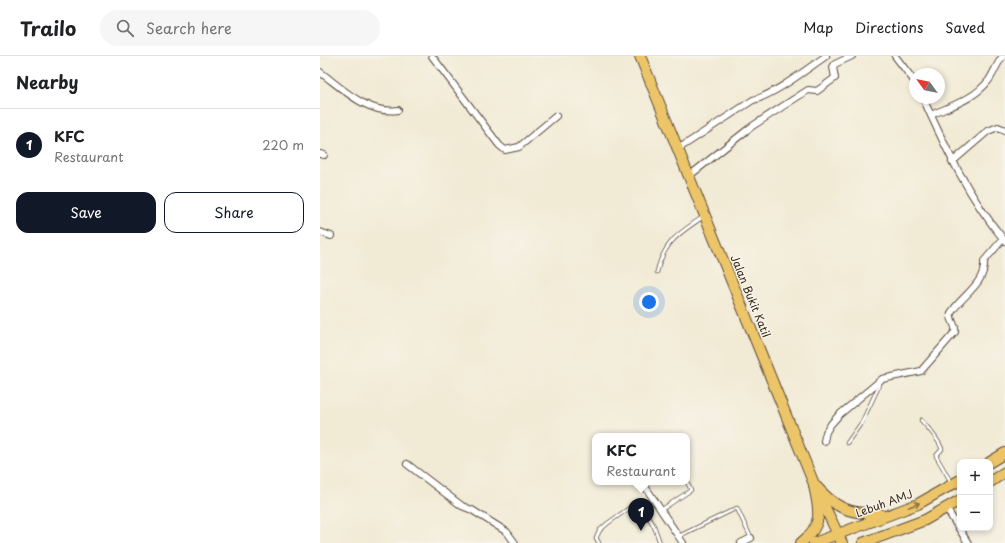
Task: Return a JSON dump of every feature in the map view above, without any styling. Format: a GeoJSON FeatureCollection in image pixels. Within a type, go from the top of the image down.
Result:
{"type":"FeatureCollection","features":[{"type":"Feature","properties":{"kind":"main road","name":"Jalan Bukit Katil"},"geometry":{"type":"LineString","coordinates":[[640,56],[814,484],[842,543]]}},
{"type":"Feature","properties":{"kind":"main road"},"geometry":{"type":"LineString","coordinates":[[993,460],[1005,453]]}},
{"type":"Feature","properties":{"kind":"main road"},"geometry":{"type":"LineString","coordinates":[[993,480],[1005,472]]}},
{"type":"Feature","properties":{"kind":"main road","name":"Lebuh AMJ"},"geometry":{"type":"LineString","coordinates":[[814,543],[887,514],[918,504],[956,482]]}},
{"type":"Feature","properties":{"kind":"main road"},"geometry":{"type":"LineString","coordinates":[[814,484],[834,505],[844,510],[862,514],[887,514]]}},
{"type":"Feature","properties":{"kind":"main road"},"geometry":{"type":"LineString","coordinates":[[801,543],[813,531],[818,523],[819,512],[814,484]]}},
{"type":"Feature","properties":{"kind":"main road"},"geometry":{"type":"LineString","coordinates":[[863,543],[877,541],[925,520],[957,502]]}},
{"type":"Feature","properties":{"kind":"street"},"geometry":{"type":"LineString","coordinates":[[432,56],[499,145],[505,150],[520,147],[556,116]]}},
{"type":"Feature","properties":{"kind":"street"},"geometry":{"type":"LineString","coordinates":[[678,149],[752,100],[760,98],[772,91],[826,56]]}},
{"type":"Feature","properties":{"kind":"street"},"geometry":{"type":"LineString","coordinates":[[689,176],[751,127],[808,90],[817,91],[835,78],[833,67],[834,64],[852,56]]}},
{"type":"Feature","properties":{"kind":"street"},"geometry":{"type":"LineString","coordinates":[[895,56],[909,74]]}},
{"type":"Feature","properties":{"kind":"street"},"geometry":{"type":"LineString","coordinates":[[931,115],[968,98],[982,89],[1003,56]]}},
{"type":"Feature","properties":{"kind":"street"},"geometry":{"type":"LineString","coordinates":[[320,72],[370,107],[389,112],[398,110]]}},
{"type":"Feature","properties":{"kind":"street"},"geometry":{"type":"LineString","coordinates":[[824,441],[826,432],[839,415],[879,381],[888,377],[921,371],[933,359],[955,332],[955,327],[950,318],[950,312],[976,286],[984,266],[984,261],[1004,240],[981,211],[952,162],[926,104]]}},
{"type":"Feature","properties":{"kind":"street"},"geometry":{"type":"LineString","coordinates":[[952,162],[988,131],[998,127],[1005,130]]}},
{"type":"Feature","properties":{"kind":"street"},"geometry":{"type":"LineString","coordinates":[[320,232],[330,236]]}},
{"type":"Feature","properties":{"kind":"street"},"geometry":{"type":"LineString","coordinates":[[407,464],[453,500],[506,532],[515,543]]}},
{"type":"Feature","properties":{"kind":"street"},"geometry":{"type":"LineString","coordinates":[[644,485],[683,543]]}},
{"type":"Feature","properties":{"kind":"street"},"geometry":{"type":"LineString","coordinates":[[946,508],[968,543]]}},
{"type":"Feature","properties":{"kind":"street"},"geometry":{"type":"LineString","coordinates":[[742,543],[751,538]]}},
{"type":"Feature","properties":{"kind":"lane"},"geometry":{"type":"LineString","coordinates":[[657,272],[663,252],[668,244],[684,230],[705,216]]}},
{"type":"Feature","properties":{"kind":"lane"},"geometry":{"type":"LineString","coordinates":[[847,443],[862,422],[878,388],[879,381]]}},
{"type":"Feature","properties":{"kind":"lane"},"geometry":{"type":"LineString","coordinates":[[920,420],[931,431],[942,449],[936,456],[956,482]]}},
{"type":"Feature","properties":{"kind":"lane"},"geometry":{"type":"LineString","coordinates":[[661,510],[691,490],[688,485]]}},
{"type":"Feature","properties":{"kind":"lane"},"geometry":{"type":"LineString","coordinates":[[599,543],[596,538],[600,530],[635,504],[642,506],[654,526],[660,543]]}},
{"type":"Feature","properties":{"kind":"lane"},"geometry":{"type":"LineString","coordinates":[[679,536],[738,508],[751,538]]}},
{"type":"Feature","properties":{"kind":"place","name":"KFC"},"geometry":{"type":"Point","coordinates":[641,531]}}]}
